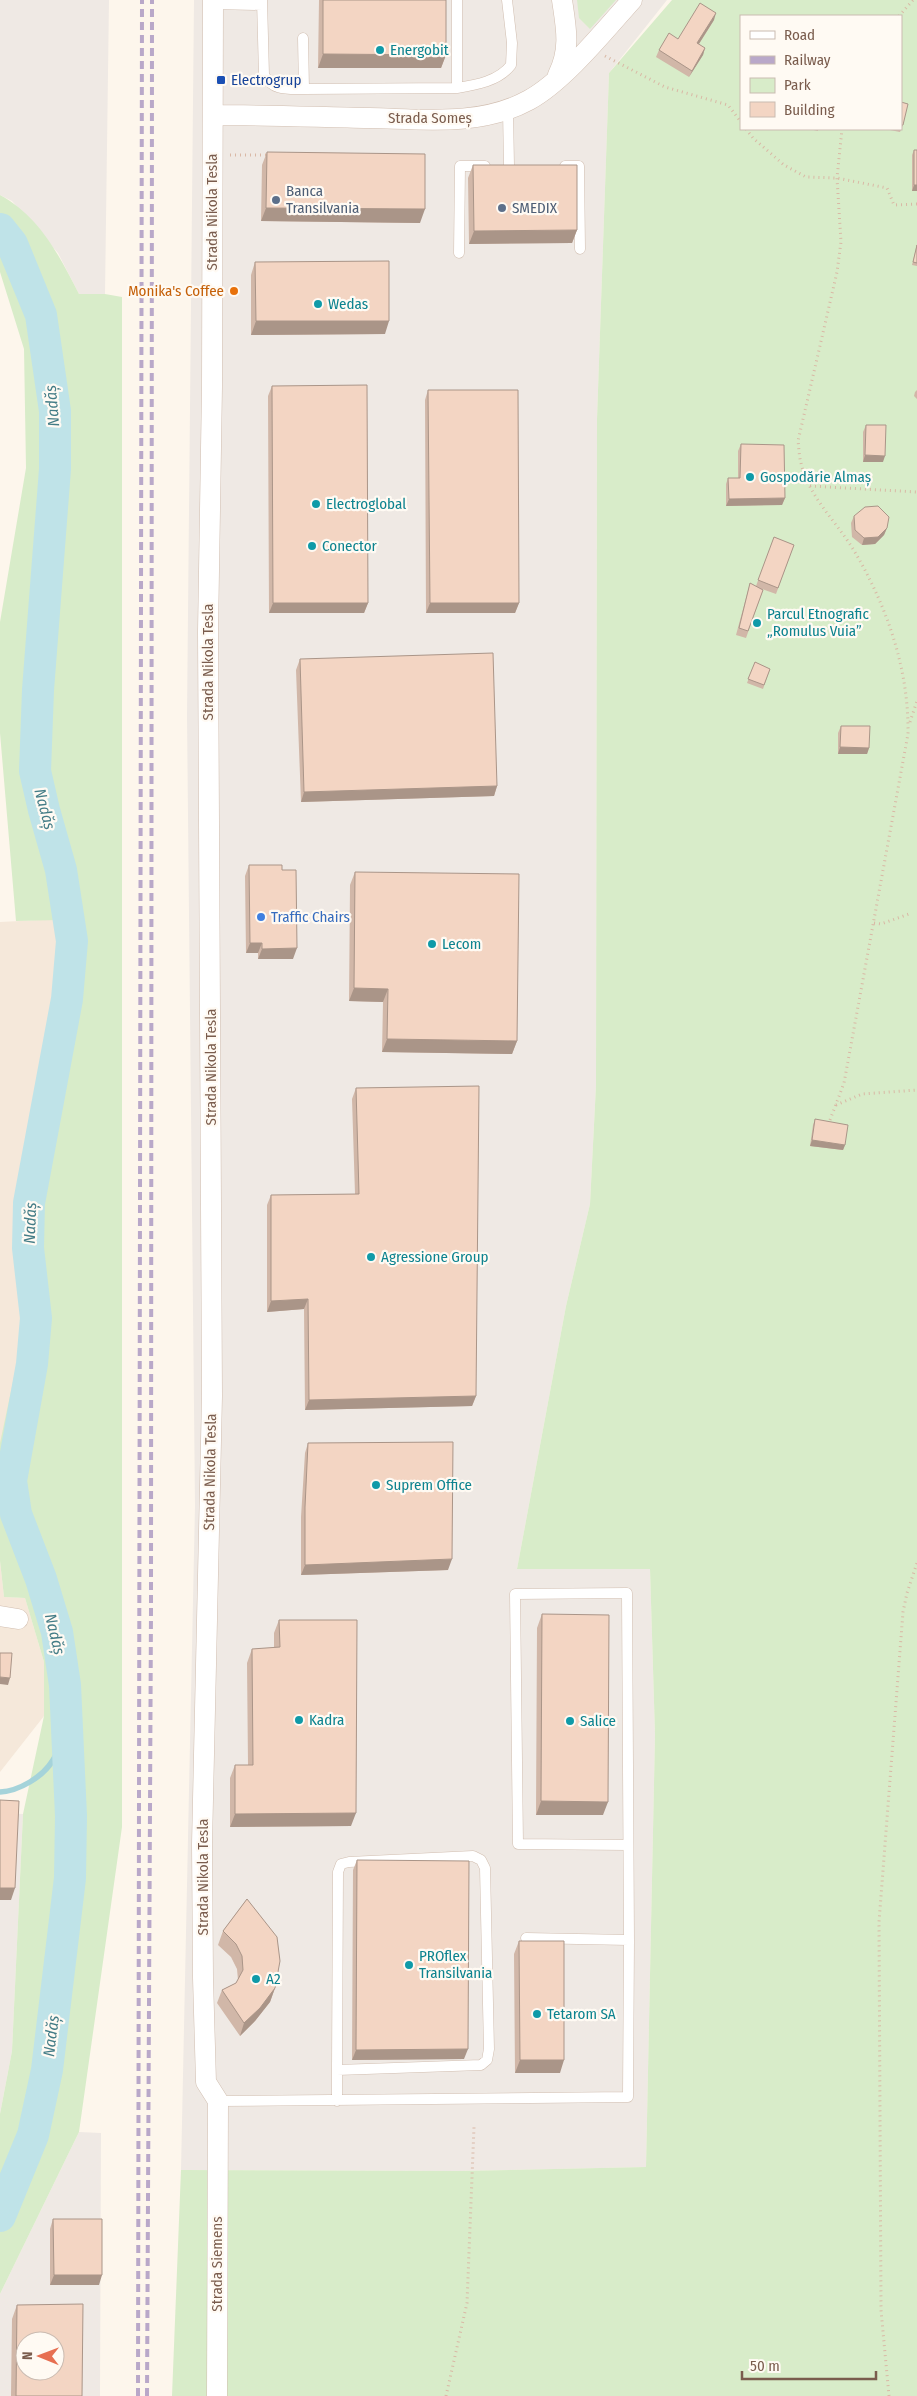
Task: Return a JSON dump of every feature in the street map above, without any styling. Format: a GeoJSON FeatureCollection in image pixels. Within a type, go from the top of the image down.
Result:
{"type":"FeatureCollection","features":[{"type":"Feature","properties":{"kind":"street"},"geometry":{"type":"LineString","coordinates":[[554,81],[567,52],[568,36],[562,0]]}},
{"type":"Feature","properties":{"kind":"street","name":"Strada Someș"},"geometry":{"type":"LineString","coordinates":[[213,115],[451,120],[476,118],[508,110],[530,100],[554,81],[588,48],[632,0]]}},
{"type":"Feature","properties":{"kind":"street","name":"Strada Nikola Tesla"},"geometry":{"type":"LineString","coordinates":[[213,2],[212,387],[208,632],[212,1396],[202,1835],[202,1940],[206,2082],[218,2101],[218,2131]]}},
{"type":"Feature","properties":{"kind":"street","name":"Strada Siemens"},"geometry":{"type":"LineString","coordinates":[[217,2396],[218,2131]]}},
{"type":"Feature","properties":{"kind":"lane"},"geometry":{"type":"LineString","coordinates":[[457,0],[457,88]]}},
{"type":"Feature","properties":{"kind":"lane"},"geometry":{"type":"LineString","coordinates":[[213,2],[262,2],[264,75],[274,86],[282,89],[457,88],[492,79],[501,75],[511,65],[512,43],[507,0]]}},
{"type":"Feature","properties":{"kind":"lane"},"geometry":{"type":"LineString","coordinates":[[303,38],[304,89]]}},
{"type":"Feature","properties":{"kind":"lane"},"geometry":{"type":"LineString","coordinates":[[459,252],[460,166],[513,166],[508,110]]}},
{"type":"Feature","properties":{"kind":"lane"},"geometry":{"type":"LineString","coordinates":[[553,166],[579,166],[580,248]]}},
{"type":"Feature","properties":{"kind":"lane"},"geometry":{"type":"LineString","coordinates":[[218,2101],[628,2097],[628,1845],[627,1593],[515,1594],[518,1844],[628,1845]]}},
{"type":"Feature","properties":{"kind":"lane"},"geometry":{"type":"LineString","coordinates":[[337,2070],[481,2065],[487,2060],[489,2049],[485,1868],[481,1860],[473,1856],[349,1862],[341,1864],[338,1872],[337,2070],[337,2101]]}},
{"type":"Feature","properties":{"kind":"lane"},"geometry":{"type":"LineString","coordinates":[[526,1938],[628,1940]]}},
{"type":"Feature","properties":{"kind":"path"},"geometry":{"type":"LineString","coordinates":[[900,15],[913,0]]}},
{"type":"Feature","properties":{"kind":"path"},"geometry":{"type":"LineString","coordinates":[[588,48],[665,87],[728,105],[740,121]]}},
{"type":"Feature","properties":{"kind":"path"},"geometry":{"type":"LineString","coordinates":[[747,130],[753,138],[784,165],[806,177],[837,178],[887,188],[894,205],[917,204]]}},
{"type":"Feature","properties":{"kind":"path"},"geometry":{"type":"LineString","coordinates":[[830,1120],[844,1083],[908,726],[909,704],[902,662],[878,596],[856,553],[810,486],[801,464],[798,441],[837,272],[841,242],[837,178],[842,130]]}},
{"type":"Feature","properties":{"kind":"path"},"geometry":{"type":"LineString","coordinates":[[213,155],[274,155]]}},
{"type":"Feature","properties":{"kind":"path"},"geometry":{"type":"LineString","coordinates":[[810,486],[917,492]]}},
{"type":"Feature","properties":{"kind":"path"},"geometry":{"type":"LineString","coordinates":[[908,726],[917,701]]}},
{"type":"Feature","properties":{"kind":"path"},"geometry":{"type":"LineString","coordinates":[[874,923],[881,924],[909,914]]}},
{"type":"Feature","properties":{"kind":"path"},"geometry":{"type":"LineString","coordinates":[[835,1105],[862,1094],[917,1090]]}},
{"type":"Feature","properties":{"kind":"path"},"geometry":{"type":"LineString","coordinates":[[889,2396],[881,2310],[879,1922],[903,1612],[907,1592],[917,1563]]}},
{"type":"Feature","properties":{"kind":"path"},"geometry":{"type":"LineString","coordinates":[[446,2396],[467,2303],[474,2127]]}},
{"type":"Feature","properties":{"kind":"shaded area"},"geometry":{"type":"Polygon","coordinates":[[[0,0],[109,0],[105,294],[79,294],[58,253],[12,201],[0,195],[0,0]]]}},
{"type":"Feature","properties":{"kind":"shaded area"},"geometry":{"type":"Polygon","coordinates":[[[194,0],[667,0],[609,73],[597,419],[596,1085],[590,1204],[566,1306],[517,1569],[650,1569],[655,1735],[646,2167],[458,2171],[181,2170],[195,1506],[187,716],[194,0]]]}},
{"type":"Feature","properties":{"kind":"shaded area"},"geometry":{"type":"Polygon","coordinates":[[[60,919],[61,959],[58,989],[24,1164],[20,1228],[25,1325],[13,1395],[0,1448],[0,922],[60,919]]]}},
{"type":"Feature","properties":{"kind":"shaded area"},"geometry":{"type":"Polygon","coordinates":[[[0,1561],[4,1597],[25,1598],[44,1662],[44,1716],[0,1772],[0,1561]]]}},
{"type":"Feature","properties":{"kind":"shaded area"},"geometry":{"type":"Polygon","coordinates":[[[0,1813],[23,1814],[12,2051],[0,2114],[0,1813]]]}},
{"type":"Feature","properties":{"kind":"shaded area"},"geometry":{"type":"Polygon","coordinates":[[[79,2132],[101,2133],[100,2396],[0,2396],[0,2294],[79,2132]]]}},
{"type":"Feature","properties":{"kind":"green space"},"geometry":{"type":"Polygon","coordinates":[[[577,0],[616,0],[590,29],[579,18],[577,0]]]}},
{"type":"Feature","properties":{"kind":"green space"},"geometry":{"type":"Polygon","coordinates":[[[672,0],[917,0],[917,2396],[172,2396],[181,2170],[458,2171],[646,2167],[655,1735],[650,1569],[517,1569],[566,1306],[590,1204],[596,1085],[597,419],[609,73],[672,0]]]}},
{"type":"Feature","properties":{"kind":"green space"},"geometry":{"type":"Polygon","coordinates":[[[0,195],[26,214],[47,238],[79,294],[105,294],[122,297],[122,1827],[79,2132],[0,2294],[0,2114],[12,2051],[23,1814],[44,1716],[44,1662],[25,1598],[4,1597],[0,1561],[0,1443],[25,1325],[20,1228],[24,1164],[58,989],[61,959],[60,920],[16,921],[0,733],[0,622],[26,468],[24,349],[0,272],[0,195]]]}},
{"type":"Feature","properties":{"kind":"building","name":"Energobit"},"geometry":{"type":"Polygon","coordinates":[[[323,0],[446,0],[446,55],[323,54],[323,0]]]}},
{"type":"Feature","properties":{"kind":"building"},"geometry":{"type":"Polygon","coordinates":[[[700,3],[716,13],[697,43],[705,48],[692,71],[659,50],[669,33],[678,39],[700,3]]]}},
{"type":"Feature","properties":{"kind":"building"},"geometry":{"type":"Polygon","coordinates":[[[902,102],[908,104],[902,125],[902,102]]]}},
{"type":"Feature","properties":{"kind":"building"},"geometry":{"type":"Polygon","coordinates":[[[914,150],[917,150],[917,185],[914,185],[914,150]]]}},
{"type":"Feature","properties":{"kind":"building"},"geometry":{"type":"Polygon","coordinates":[[[267,152],[425,154],[425,209],[266,208],[267,152]]]}},
{"type":"Feature","properties":{"kind":"building"},"geometry":{"type":"Polygon","coordinates":[[[473,165],[577,165],[577,230],[474,231],[473,165]]]}},
{"type":"Feature","properties":{"kind":"building"},"geometry":{"type":"Polygon","coordinates":[[[917,245],[917,263],[913,262],[917,245]]]}},
{"type":"Feature","properties":{"kind":"building","name":"Wedas"},"geometry":{"type":"Polygon","coordinates":[[[389,261],[389,321],[256,321],[255,262],[389,261]]]}},
{"type":"Feature","properties":{"kind":"building","name":"Electroglobal"},"geometry":{"type":"Polygon","coordinates":[[[367,385],[368,603],[273,603],[272,386],[367,385]]]}},
{"type":"Feature","properties":{"kind":"building","name":"Electroglobal"},"geometry":{"type":"Polygon","coordinates":[[[428,390],[518,390],[519,603],[430,603],[428,390]]]}},
{"type":"Feature","properties":{"kind":"building"},"geometry":{"type":"Polygon","coordinates":[[[866,425],[886,425],[885,456],[865,455],[866,425]]]}},
{"type":"Feature","properties":{"kind":"building"},"geometry":{"type":"Polygon","coordinates":[[[741,444],[784,445],[785,498],[729,499],[728,478],[740,478],[741,444]]]}},
{"type":"Feature","properties":{"kind":"building"},"geometry":{"type":"Polygon","coordinates":[[[878,506],[889,517],[887,528],[878,537],[864,538],[855,530],[854,516],[865,507],[878,506]]]}},
{"type":"Feature","properties":{"kind":"building"},"geometry":{"type":"Polygon","coordinates":[[[774,537],[794,545],[778,588],[758,580],[774,537]]]}},
{"type":"Feature","properties":{"kind":"building"},"geometry":{"type":"Polygon","coordinates":[[[750,583],[763,590],[748,631],[739,628],[750,583]]]}},
{"type":"Feature","properties":{"kind":"building"},"geometry":{"type":"Polygon","coordinates":[[[493,653],[497,786],[304,792],[300,659],[493,653]]]}},
{"type":"Feature","properties":{"kind":"building"},"geometry":{"type":"Polygon","coordinates":[[[755,662],[770,669],[764,685],[748,679],[755,662]]]}},
{"type":"Feature","properties":{"kind":"building"},"geometry":{"type":"Polygon","coordinates":[[[841,726],[870,726],[869,748],[840,747],[841,726]]]}},
{"type":"Feature","properties":{"kind":"building"},"geometry":{"type":"Polygon","coordinates":[[[249,865],[282,865],[282,870],[296,870],[297,948],[262,949],[262,943],[250,943],[249,865]]]}},
{"type":"Feature","properties":{"kind":"building","name":"Lecom"},"geometry":{"type":"Polygon","coordinates":[[[355,872],[519,874],[517,1041],[387,1039],[388,989],[354,988],[355,872]]]}},
{"type":"Feature","properties":{"kind":"building","name":"Agressione Group"},"geometry":{"type":"Polygon","coordinates":[[[479,1086],[476,1396],[309,1400],[308,1299],[271,1301],[271,1195],[359,1194],[356,1088],[479,1086]]]}},
{"type":"Feature","properties":{"kind":"building"},"geometry":{"type":"Polygon","coordinates":[[[815,1119],[848,1125],[845,1145],[812,1140],[815,1119]]]}},
{"type":"Feature","properties":{"kind":"building","name":"Suprem Office"},"geometry":{"type":"Polygon","coordinates":[[[453,1442],[452,1559],[305,1565],[308,1443],[453,1442]]]}},
{"type":"Feature","properties":{"kind":"building","name":"Salice"},"geometry":{"type":"Polygon","coordinates":[[[542,1614],[609,1615],[608,1802],[541,1801],[542,1614]]]}},
{"type":"Feature","properties":{"kind":"building","name":"Kadra"},"geometry":{"type":"Polygon","coordinates":[[[279,1620],[357,1620],[356,1813],[235,1814],[235,1765],[253,1765],[252,1649],[280,1647],[279,1620]]]}},
{"type":"Feature","properties":{"kind":"building"},"geometry":{"type":"Polygon","coordinates":[[[0,1653],[12,1653],[10,1678],[0,1677],[0,1653]]]}},
{"type":"Feature","properties":{"kind":"building"},"geometry":{"type":"Polygon","coordinates":[[[0,1800],[19,1801],[15,1888],[0,1888],[0,1800]]]}},
{"type":"Feature","properties":{"kind":"building","name":"PROflex Transilvania"},"geometry":{"type":"Polygon","coordinates":[[[357,1860],[469,1861],[468,2049],[356,2050],[357,1860]]]}},
{"type":"Feature","properties":{"kind":"building","name":"A2"},"geometry":{"type":"Polygon","coordinates":[[[247,1899],[277,1937],[280,1961],[275,1988],[260,2008],[244,2023],[222,1990],[236,1983],[243,1970],[242,1956],[236,1944],[223,1931],[247,1899]]]}},
{"type":"Feature","properties":{"kind":"building","name":"Tetarom SA"},"geometry":{"type":"Polygon","coordinates":[[[519,1941],[564,1941],[564,2060],[520,2060],[519,1941]]]}},
{"type":"Feature","properties":{"kind":"building"},"geometry":{"type":"Polygon","coordinates":[[[53,2219],[102,2219],[102,2275],[54,2275],[53,2219]]]}},
{"type":"Feature","properties":{"kind":"building"},"geometry":{"type":"Polygon","coordinates":[[[83,2304],[82,2396],[16,2396],[16,2381],[65,2381],[65,2331],[17,2331],[17,2305],[83,2304]]]}},
{"type":"Feature","properties":{"kind":"waterway","name":"Nadăș"},"geometry":{"type":"LineString","coordinates":[[0,229],[12,244],[41,315],[55,411],[55,469],[38,690],[35,771],[61,870],[72,941],[67,999],[29,1203],[28,1248],[36,1318],[32,1364],[11,1481],[16,1514],[41,1579],[57,1632],[65,1685],[71,1816],[70,1878],[47,2070],[33,2135],[0,2216]]}},
{"type":"Feature","properties":{"kind":"waterway"},"geometry":{"type":"LineString","coordinates":[[0,1792],[22,1786],[43,1772],[55,1757],[66,1731]]}},
{"type":"Feature","properties":{"kind":"railway"},"geometry":{"type":"LineString","coordinates":[[138,2396],[142,0]]}},
{"type":"Feature","properties":{"kind":"railway"},"geometry":{"type":"LineString","coordinates":[[147,2396],[151,1611],[152,0]]}},
{"type":"Feature","properties":{"kind":"place","name":"Energobit"},"geometry":{"type":"Point","coordinates":[380,50]}},
{"type":"Feature","properties":{"kind":"place","name":"Electrogrup"},"geometry":{"type":"Point","coordinates":[221,80]}},
{"type":"Feature","properties":{"kind":"place","name":"Banca Transilvania"},"geometry":{"type":"Point","coordinates":[276,200]}},
{"type":"Feature","properties":{"kind":"place","name":"SMEDIX"},"geometry":{"type":"Point","coordinates":[502,208]}},
{"type":"Feature","properties":{"kind":"place","name":"Monika's Coffee"},"geometry":{"type":"Point","coordinates":[234,291]}},
{"type":"Feature","properties":{"kind":"place","name":"Wedas"},"geometry":{"type":"Point","coordinates":[318,304]}},
{"type":"Feature","properties":{"kind":"place","name":"Gospodărie Almaș"},"geometry":{"type":"Point","coordinates":[750,477]}},
{"type":"Feature","properties":{"kind":"place","name":"Electroglobal"},"geometry":{"type":"Point","coordinates":[316,504]}},
{"type":"Feature","properties":{"kind":"place","name":"Conector"},"geometry":{"type":"Point","coordinates":[312,546]}},
{"type":"Feature","properties":{"kind":"place","name":"Parcul Etnografic „Romulus Vuia”"},"geometry":{"type":"Point","coordinates":[757,623]}},
{"type":"Feature","properties":{"kind":"place","name":"Traffic Chairs"},"geometry":{"type":"Point","coordinates":[261,917]}},
{"type":"Feature","properties":{"kind":"place","name":"Lecom"},"geometry":{"type":"Point","coordinates":[432,944]}},
{"type":"Feature","properties":{"kind":"place","name":"Agressione Group"},"geometry":{"type":"Point","coordinates":[371,1257]}},
{"type":"Feature","properties":{"kind":"place","name":"Suprem Office"},"geometry":{"type":"Point","coordinates":[376,1485]}},
{"type":"Feature","properties":{"kind":"place","name":"Kadra"},"geometry":{"type":"Point","coordinates":[299,1720]}},
{"type":"Feature","properties":{"kind":"place","name":"Salice"},"geometry":{"type":"Point","coordinates":[570,1721]}},
{"type":"Feature","properties":{"kind":"place","name":"PROflex Transilvania"},"geometry":{"type":"Point","coordinates":[409,1965]}},
{"type":"Feature","properties":{"kind":"place","name":"A2"},"geometry":{"type":"Point","coordinates":[256,1979]}},
{"type":"Feature","properties":{"kind":"place","name":"Tetarom SA"},"geometry":{"type":"Point","coordinates":[537,2014]}}]}
